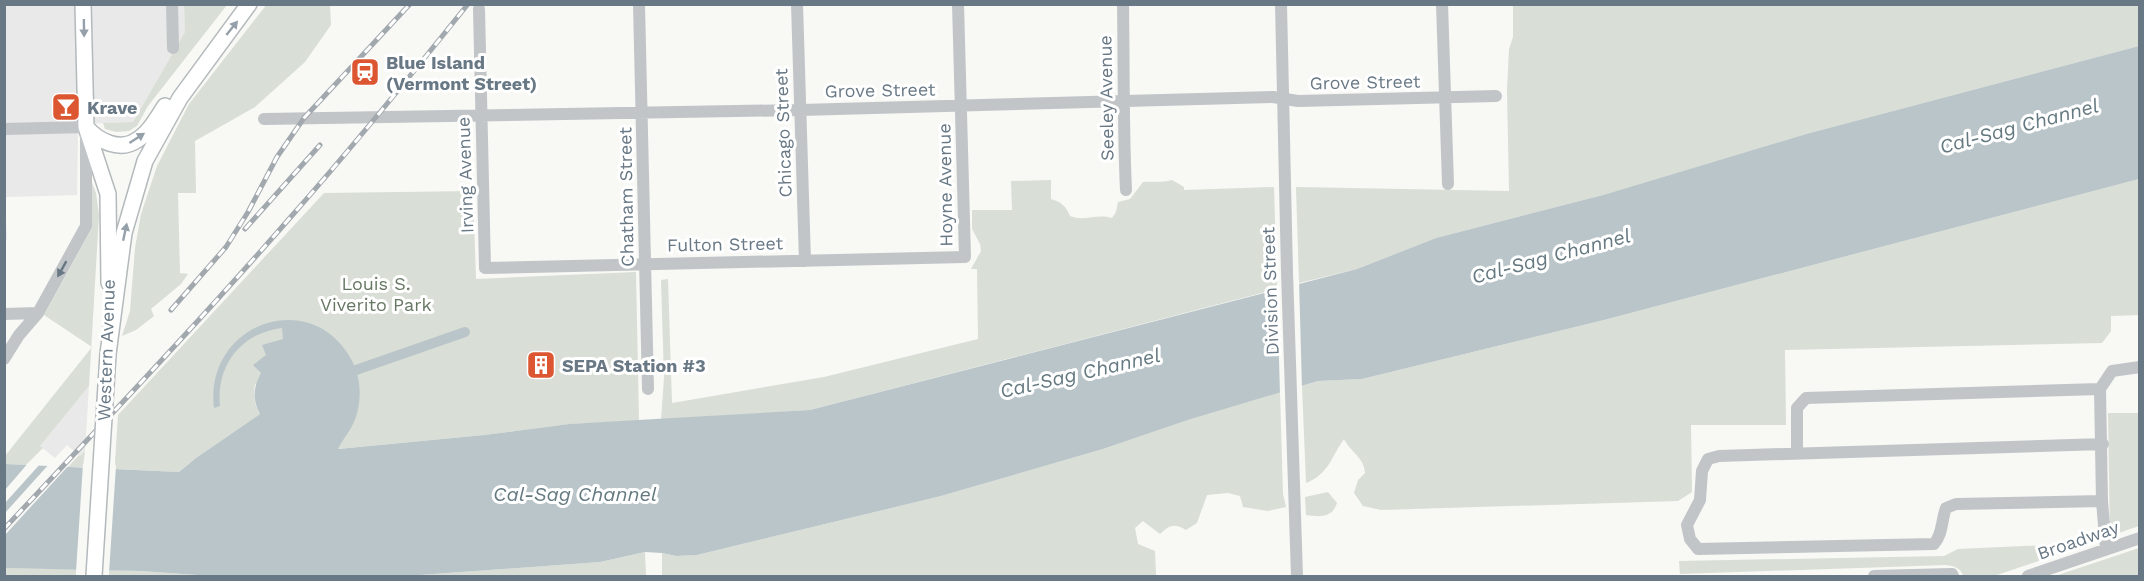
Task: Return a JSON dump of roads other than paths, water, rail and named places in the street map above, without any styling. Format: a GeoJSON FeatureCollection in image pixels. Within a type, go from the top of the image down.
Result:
{"type":"FeatureCollection","features":[{"type":"Feature","properties":{"kind":"main road","name":"Western Avenue"},"geometry":{"type":"LineString","coordinates":[[83,4],[86,127],[108,195],[111,310],[94,576]]}},
{"type":"Feature","properties":{"kind":"main road"},"geometry":{"type":"LineString","coordinates":[[111,310],[124,233],[145,161],[180,98],[249,4]]}},
{"type":"Feature","properties":{"kind":"main road"},"geometry":{"type":"LineString","coordinates":[[86,127],[104,142],[117,145],[130,144],[138,140],[183,82],[214,50]]}},
{"type":"Feature","properties":{"kind":"street"},"geometry":{"type":"LineString","coordinates":[[172,4],[173,48]]}},
{"type":"Feature","properties":{"kind":"street","name":"Chatham Street"},"geometry":{"type":"LineString","coordinates":[[639,4],[648,389]]}},
{"type":"Feature","properties":{"kind":"street","name":"Chicago Street"},"geometry":{"type":"LineString","coordinates":[[797,4],[805,261]]}},
{"type":"Feature","properties":{"kind":"street","name":"Hoyne Avenue"},"geometry":{"type":"LineString","coordinates":[[958,4],[965,257]]}},
{"type":"Feature","properties":{"kind":"street","name":"Seeley Avenue"},"geometry":{"type":"LineString","coordinates":[[1123,4],[1126,190]]}},
{"type":"Feature","properties":{"kind":"street","name":"Division Street"},"geometry":{"type":"LineString","coordinates":[[1281,4],[1297,576]]}},
{"type":"Feature","properties":{"kind":"street"},"geometry":{"type":"LineString","coordinates":[[1442,4],[1448,184]]}},
{"type":"Feature","properties":{"kind":"street","name":"Irving Avenue"},"geometry":{"type":"LineString","coordinates":[[479,9],[485,268]]}},
{"type":"Feature","properties":{"kind":"street","name":"Grove Street"},"geometry":{"type":"LineString","coordinates":[[264,119],[801,110],[1273,97],[1298,101],[1496,96]]}},
{"type":"Feature","properties":{"kind":"street"},"geometry":{"type":"LineString","coordinates":[[4,129],[86,127]]}},
{"type":"Feature","properties":{"kind":"street","name":"Western Avenue"},"geometry":{"type":"LineString","coordinates":[[38,313],[86,226],[86,127]]}},
{"type":"Feature","properties":{"kind":"street","name":"Fulton Street"},"geometry":{"type":"LineString","coordinates":[[485,268],[965,257]]}},
{"type":"Feature","properties":{"kind":"street"},"geometry":{"type":"LineString","coordinates":[[4,314],[38,313]]}},
{"type":"Feature","properties":{"kind":"street"},"geometry":{"type":"LineString","coordinates":[[4,359],[19,334],[38,313]]}},
{"type":"Feature","properties":{"kind":"street"},"geometry":{"type":"LineString","coordinates":[[2106,549],[2102,501],[2103,444],[2100,389],[2112,371],[2139,367]]}},
{"type":"Feature","properties":{"kind":"street"},"geometry":{"type":"LineString","coordinates":[[1797,453],[1797,408],[1806,398],[2100,389]]}},
{"type":"Feature","properties":{"kind":"street"},"geometry":{"type":"LineString","coordinates":[[2102,501],[1956,504],[1946,508],[1942,518],[1941,537],[1934,544],[1698,549],[1690,539],[1687,525],[1700,500],[1702,471],[1708,459],[1719,456],[2103,444]]}},
{"type":"Feature","properties":{"kind":"street","name":"Broadway"},"geometry":{"type":"LineString","coordinates":[[2028,576],[2139,538]]}},
{"type":"Feature","properties":{"kind":"street"},"geometry":{"type":"LineString","coordinates":[[1874,576],[1952,574],[1953,576]]}},
{"type":"Feature","properties":{"kind":"water","name":"Cal-Sag Channel"},"geometry":{"type":"Polygon","coordinates":[[[2139,46],[2139,179],[1604,320],[1362,379],[1318,381],[1188,420],[1103,449],[941,496],[697,555],[676,556],[645,552],[600,562],[406,576],[211,576],[141,571],[5,568],[5,464],[179,472],[260,414],[255,394],[261,373],[253,365],[266,355],[262,345],[283,339],[282,328],[254,337],[234,354],[222,377],[220,406],[214,408],[215,378],[226,354],[242,336],[264,324],[287,320],[311,324],[333,337],[351,359],[358,378],[359,406],[354,423],[338,449],[569,424],[810,410],[1357,269],[1436,238],[1603,195],[1806,134],[2139,46]]]}},
{"type":"Feature","properties":{"kind":"waterway"},"geometry":{"type":"LineString","coordinates":[[356,370],[465,332]]}},
{"type":"Feature","properties":{"kind":"railway"},"geometry":{"type":"LineString","coordinates":[[171,310],[226,247],[248,212],[277,157],[304,118],[410,4]]}},
{"type":"Feature","properties":{"kind":"railway"},"geometry":{"type":"LineString","coordinates":[[4,529],[152,371],[318,186],[468,4]]}},
{"type":"Feature","properties":{"kind":"railway"},"geometry":{"type":"LineString","coordinates":[[245,229],[320,145]]}},
{"type":"Feature","properties":{"kind":"place","name":"Blue Island (Vermont Street)"},"geometry":{"type":"Point","coordinates":[365,72]}},
{"type":"Feature","properties":{"kind":"place","name":"Krave"},"geometry":{"type":"Point","coordinates":[66,107]}},
{"type":"Feature","properties":{"kind":"place","name":"SEPA Station #3"},"geometry":{"type":"Point","coordinates":[541,365]}},
{"type":"Feature","properties":{"kind":"park label","name":"Louis S. Viverito Park"},"geometry":{"type":"Point","coordinates":[376,293]}}]}
